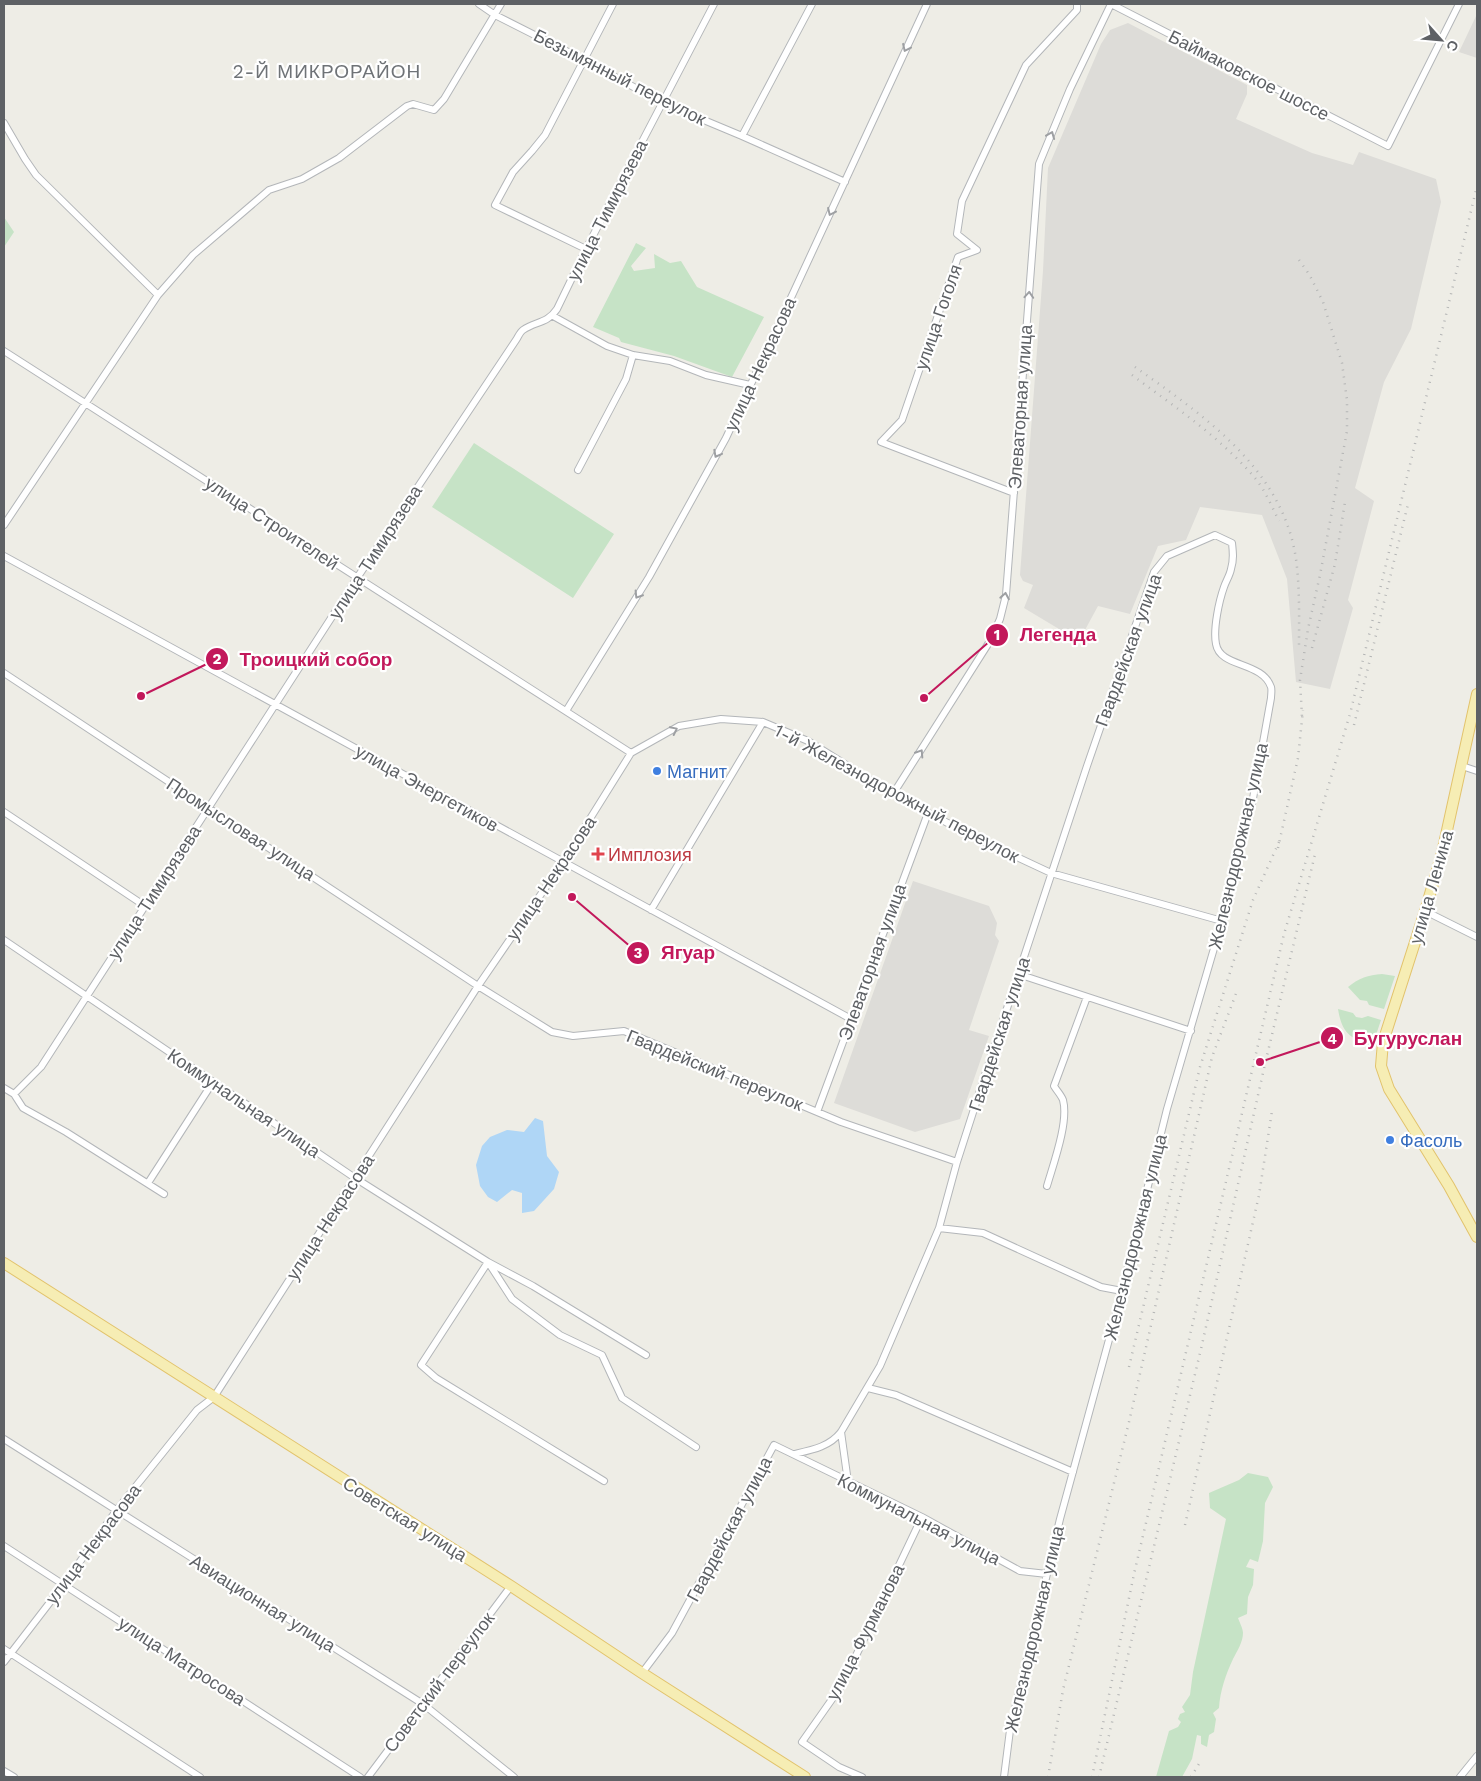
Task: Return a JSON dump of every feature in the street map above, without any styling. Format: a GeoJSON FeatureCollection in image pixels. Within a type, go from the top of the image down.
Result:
{"type":"FeatureCollection","features":[{"type":"Feature","properties":{"kind":"main road","name":"улица Ленина"},"geometry":{"type":"LineString","coordinates":[[1477,694],[1442,853],[1383,1042],[1381,1066],[1389,1089],[1449,1186],[1477,1237]]}},
{"type":"Feature","properties":{"kind":"main road","name":"Советская улица"},"geometry":{"type":"LineString","coordinates":[[4,1263],[511,1586],[799,1776]]}},
{"type":"Feature","properties":{"kind":"street","name":"Безымянный переулок"},"geometry":{"type":"LineString","coordinates":[[479,4],[495,15],[663,103],[845,182]]}},
{"type":"Feature","properties":{"kind":"street"},"geometry":{"type":"LineString","coordinates":[[4,525],[158,295],[193,255],[268,190],[275,186],[302,179],[339,158],[407,106],[413,104],[434,110],[444,99],[501,4]]}},
{"type":"Feature","properties":{"kind":"street"},"geometry":{"type":"LineString","coordinates":[[586,249],[494,204],[513,172],[545,135],[613,4]]}},
{"type":"Feature","properties":{"kind":"street","name":"улица Тимирязева"},"geometry":{"type":"LineString","coordinates":[[14,1094],[41,1067],[358,578],[522,330],[546,321],[553,316],[714,4]]}},
{"type":"Feature","properties":{"kind":"street"},"geometry":{"type":"LineString","coordinates":[[742,136],[812,4]]}},
{"type":"Feature","properties":{"kind":"street","name":"улица Некрасова"},"geometry":{"type":"LineString","coordinates":[[566,711],[649,577],[726,438],[927,4]]}},
{"type":"Feature","properties":{"kind":"street","name":"улица Гоголя"},"geometry":{"type":"LineString","coordinates":[[1014,493],[881,442],[902,420],[958,257],[976,250],[957,234],[962,201],[1026,64],[1077,10],[1077,4]]}},
{"type":"Feature","properties":{"kind":"street","name":"Элеваторная улица"},"geometry":{"type":"LineString","coordinates":[[893,794],[974,669],[1000,620],[1006,595],[1039,164],[1070,89],[1111,4]]}},
{"type":"Feature","properties":{"kind":"street","name":"Баймаковское шоссе"},"geometry":{"type":"LineString","coordinates":[[1111,4],[1388,146],[1459,4]]}},
{"type":"Feature","properties":{"kind":"street"},"geometry":{"type":"LineString","coordinates":[[4,123],[24,159],[36,175],[158,295]]}},
{"type":"Feature","properties":{"kind":"street"},"geometry":{"type":"LineString","coordinates":[[553,316],[607,346],[633,355],[670,361],[706,375],[750,385]]}},
{"type":"Feature","properties":{"kind":"street","name":"улица Строителей"},"geometry":{"type":"LineString","coordinates":[[4,351],[631,753]]}},
{"type":"Feature","properties":{"kind":"street"},"geometry":{"type":"LineString","coordinates":[[578,470],[626,379],[633,355]]}},
{"type":"Feature","properties":{"kind":"street","name":"Гвардейская улица"},"geometry":{"type":"LineString","coordinates":[[642,1673],[672,1633],[774,1445],[794,1454],[834,1441],[880,1366],[939,1228],[957,1162],[1018,974],[1140,609],[1154,572],[1167,556],[1215,535],[1232,542],[1233,559],[1231,571],[1217,609],[1216,644],[1220,653],[1231,662],[1250,667],[1262,676],[1270,686],[1271,698]]}},
{"type":"Feature","properties":{"kind":"street","name":"улица Энергетиков"},"geometry":{"type":"LineString","coordinates":[[4,556],[851,1019]]}},
{"type":"Feature","properties":{"kind":"street","name":"Промысловая улица"},"geometry":{"type":"LineString","coordinates":[[4,673],[478,986]]}},
{"type":"Feature","properties":{"kind":"street","name":"Железнодорожная улица"},"geometry":{"type":"LineString","coordinates":[[1004,1777],[1010,1730],[1047,1574],[1122,1292],[1167,1109],[1222,921],[1252,804],[1271,698]]}},
{"type":"Feature","properties":{"kind":"street","name":"1-й Железнодорожный переулок"},"geometry":{"type":"LineString","coordinates":[[631,753],[679,726],[721,718],[763,722],[808,741],[893,794],[974,837],[1051,873],[1222,921]]}},
{"type":"Feature","properties":{"kind":"street"},"geometry":{"type":"LineString","coordinates":[[650,910],[763,722]]}},
{"type":"Feature","properties":{"kind":"street","name":"улица Некрасова"},"geometry":{"type":"LineString","coordinates":[[4,1662],[64,1584],[116,1511],[197,1410],[214,1397],[478,986],[563,862],[631,753]]}},
{"type":"Feature","properties":{"kind":"street"},"geometry":{"type":"LineString","coordinates":[[1462,766],[1477,771]]}},
{"type":"Feature","properties":{"kind":"street"},"geometry":{"type":"LineString","coordinates":[[4,812],[145,906]]}},
{"type":"Feature","properties":{"kind":"street","name":"Элеваторная улица"},"geometry":{"type":"LineString","coordinates":[[817,1112],[928,813]]}},
{"type":"Feature","properties":{"kind":"street"},"geometry":{"type":"LineString","coordinates":[[1425,911],[1477,936]]}},
{"type":"Feature","properties":{"kind":"street","name":"Коммунальная улица"},"geometry":{"type":"LineString","coordinates":[[4,940],[355,1178],[488,1262],[533,1286],[646,1355]]}},
{"type":"Feature","properties":{"kind":"street"},"geometry":{"type":"LineString","coordinates":[[1018,974],[1191,1031]]}},
{"type":"Feature","properties":{"kind":"street","name":"Гвардейский переулок"},"geometry":{"type":"LineString","coordinates":[[478,986],[552,1032],[573,1036],[624,1030],[841,1122],[957,1162]]}},
{"type":"Feature","properties":{"kind":"street"},"geometry":{"type":"LineString","coordinates":[[1047,1186],[1060,1143],[1064,1116],[1062,1100],[1054,1086],[1087,997]]}},
{"type":"Feature","properties":{"kind":"street"},"geometry":{"type":"LineString","coordinates":[[148,1183],[213,1082]]}},
{"type":"Feature","properties":{"kind":"street"},"geometry":{"type":"LineString","coordinates":[[4,1088],[14,1094],[23,1108],[66,1132],[164,1194]]}},
{"type":"Feature","properties":{"kind":"street"},"geometry":{"type":"LineString","coordinates":[[939,1228],[983,1233],[1101,1287],[1122,1292]]}},
{"type":"Feature","properties":{"kind":"street"},"geometry":{"type":"LineString","coordinates":[[488,1262],[421,1366],[436,1378],[604,1481]]}},
{"type":"Feature","properties":{"kind":"street","name":"Коммунальная улица"},"geometry":{"type":"LineString","coordinates":[[488,1262],[512,1299],[560,1335],[602,1355],[622,1398],[696,1447]]}},
{"type":"Feature","properties":{"kind":"street"},"geometry":{"type":"LineString","coordinates":[[868,1388],[896,1395],[1073,1472]]}},
{"type":"Feature","properties":{"kind":"street"},"geometry":{"type":"LineString","coordinates":[[841,1432],[848,1482]]}},
{"type":"Feature","properties":{"kind":"street","name":"Авиационная улица"},"geometry":{"type":"LineString","coordinates":[[4,1439],[423,1704],[514,1777]]}},
{"type":"Feature","properties":{"kind":"street","name":"Коммунальная улица"},"geometry":{"type":"LineString","coordinates":[[794,1454],[922,1517],[1020,1571],[1047,1574]]}},
{"type":"Feature","properties":{"kind":"street","name":"улица Фурманова"},"geometry":{"type":"LineString","coordinates":[[862,1777],[839,1767],[802,1742],[842,1684],[922,1517]]}},
{"type":"Feature","properties":{"kind":"street","name":"улица Матросова"},"geometry":{"type":"LineString","coordinates":[[4,1546],[360,1777]]}},
{"type":"Feature","properties":{"kind":"street","name":"Советский переулок"},"geometry":{"type":"LineString","coordinates":[[368,1777],[511,1586]]}},
{"type":"Feature","properties":{"kind":"street"},"geometry":{"type":"LineString","coordinates":[[4,1649],[200,1777]]}},
{"type":"Feature","properties":{"kind":"street"},"geometry":{"type":"LineString","coordinates":[[1460,1777],[1477,1756]]}},
{"type":"Feature","properties":{"kind":"street"},"geometry":{"type":"LineString","coordinates":[[4,1771],[14,1777]]}},
{"type":"Feature","properties":{"kind":"shaded area"},"geometry":{"type":"Polygon","coordinates":[[[1477,14],[1477,58],[1459,52],[1477,14]]]}},
{"type":"Feature","properties":{"kind":"shaded area"},"geometry":{"type":"Polygon","coordinates":[[[1128,23],[1247,85],[1247,94],[1236,119],[1312,153],[1353,165],[1359,152],[1436,179],[1441,202],[1411,329],[1384,382],[1355,488],[1374,501],[1348,600],[1353,608],[1330,689],[1296,682],[1287,579],[1262,515],[1200,507],[1186,540],[1158,546],[1130,614],[1098,606],[1079,641],[1024,608],[1033,585],[1023,581],[1020,575],[1043,271],[1048,168],[1101,44],[1110,30],[1128,23]]]}},
{"type":"Feature","properties":{"kind":"shaded area"},"geometry":{"type":"Polygon","coordinates":[[[913,881],[989,906],[997,923],[995,935],[999,941],[969,1030],[989,1036],[960,1119],[915,1132],[834,1103],[913,881]]]}},
{"type":"Feature","properties":{"kind":"green space"},"geometry":{"type":"Polygon","coordinates":[[[4,217],[14,232],[4,247],[4,217]]]}},
{"type":"Feature","properties":{"kind":"green space"},"geometry":{"type":"Polygon","coordinates":[[[636,243],[646,248],[631,266],[634,271],[655,268],[654,254],[670,263],[681,261],[697,287],[764,317],[732,377],[674,356],[621,342],[619,338],[593,327],[636,243]]]}},
{"type":"Feature","properties":{"kind":"green space"},"geometry":{"type":"Polygon","coordinates":[[[474,443],[614,534],[573,598],[432,507],[474,443]]]}},
{"type":"Feature","properties":{"kind":"green space"},"geometry":{"type":"Polygon","coordinates":[[[1382,974],[1395,976],[1384,1009],[1369,1005],[1367,1001],[1360,1000],[1348,987],[1364,977],[1382,974]]]}},
{"type":"Feature","properties":{"kind":"green space"},"geometry":{"type":"Polygon","coordinates":[[[1338,1009],[1353,1013],[1356,1017],[1368,1016],[1381,1020],[1372,1047],[1348,1034],[1342,1024],[1338,1009]]]}},
{"type":"Feature","properties":{"kind":"green space"},"geometry":{"type":"Polygon","coordinates":[[[1248,1473],[1268,1477],[1273,1487],[1265,1503],[1263,1541],[1258,1562],[1250,1559],[1246,1567],[1254,1569],[1253,1585],[1248,1597],[1247,1614],[1238,1618],[1243,1631],[1242,1640],[1230,1665],[1219,1708],[1213,1713],[1216,1719],[1214,1732],[1209,1735],[1207,1747],[1201,1744],[1201,1736],[1197,1735],[1192,1759],[1182,1777],[1156,1777],[1169,1731],[1178,1727],[1181,1722],[1178,1719],[1180,1714],[1185,1712],[1182,1707],[1190,1695],[1193,1672],[1226,1519],[1210,1508],[1209,1493],[1239,1480],[1248,1473]]]}},
{"type":"Feature","properties":{"kind":"water"},"geometry":{"type":"Polygon","coordinates":[[[535,1118],[543,1121],[547,1156],[559,1172],[554,1189],[534,1211],[522,1213],[522,1193],[512,1190],[497,1202],[488,1197],[480,1186],[476,1165],[482,1146],[490,1137],[507,1130],[524,1132],[535,1118]]]}},
{"type":"Feature","properties":{"kind":"railway"},"geometry":{"type":"LineString","coordinates":[[1092,1777],[1134,1574],[1284,934],[1350,714],[1477,186]]}},
{"type":"Feature","properties":{"kind":"railway"},"geometry":{"type":"LineString","coordinates":[[1299,260],[1309,274],[1323,302],[1342,363],[1347,400],[1347,431],[1308,629],[1300,680],[1302,717]]}},
{"type":"Feature","properties":{"kind":"railway"},"geometry":{"type":"LineString","coordinates":[[1135,367],[1187,405],[1236,447],[1257,471],[1275,498],[1288,527],[1296,559],[1299,593],[1299,650]]}},
{"type":"Feature","properties":{"kind":"railway"},"geometry":{"type":"LineString","coordinates":[[1132,375],[1227,449],[1255,478],[1279,521]]}},
{"type":"Feature","properties":{"kind":"railway"},"geometry":{"type":"LineString","coordinates":[[1312,648],[1335,564],[1345,502]]}},
{"type":"Feature","properties":{"kind":"railway"},"geometry":{"type":"LineString","coordinates":[[1354,725],[1408,504]]}},
{"type":"Feature","properties":{"kind":"railway"},"geometry":{"type":"LineString","coordinates":[[1278,848],[1298,758],[1303,710]]}},
{"type":"Feature","properties":{"kind":"railway"},"geometry":{"type":"LineString","coordinates":[[1129,1367],[1200,1067],[1253,900],[1279,842]]}},
{"type":"Feature","properties":{"kind":"railway"},"geometry":{"type":"LineString","coordinates":[[1099,1777],[1201,1349],[1265,1064],[1316,850]]}},
{"type":"Feature","properties":{"kind":"railway"},"geometry":{"type":"LineString","coordinates":[[1048,1777],[1063,1690],[1129,1422],[1212,1057],[1237,991]]}},
{"type":"Feature","properties":{"kind":"railway"},"geometry":{"type":"LineString","coordinates":[[1185,1525],[1259,1195],[1272,1111]]}},
{"type":"Feature","properties":{"kind":"railway"},"geometry":{"type":"LineString","coordinates":[[1191,1777],[1200,1762]]}},
{"type":"Feature","properties":{"kind":"place","name":"Троицкий собор"},"geometry":{"type":"Point","coordinates":[141,696]}},
{"type":"Feature","properties":{"kind":"place","name":"Легенда"},"geometry":{"type":"Point","coordinates":[924,698]}},
{"type":"Feature","properties":{"kind":"place","name":"Магнит"},"geometry":{"type":"Point","coordinates":[657,771]}},
{"type":"Feature","properties":{"kind":"place","name":"Имплозия"},"geometry":{"type":"Point","coordinates":[598,854]}},
{"type":"Feature","properties":{"kind":"place","name":"Ягуар"},"geometry":{"type":"Point","coordinates":[572,897]}},
{"type":"Feature","properties":{"kind":"place","name":"Бугуруслан"},"geometry":{"type":"Point","coordinates":[1260,1062]}},
{"type":"Feature","properties":{"kind":"place","name":"Фасоль"},"geometry":{"type":"Point","coordinates":[1390,1140]}},
{"type":"Feature","properties":{"kind":"district","name":"2-Й МИКРОРАЙОН"},"geometry":{"type":"Point","coordinates":[327,71]}}]}
